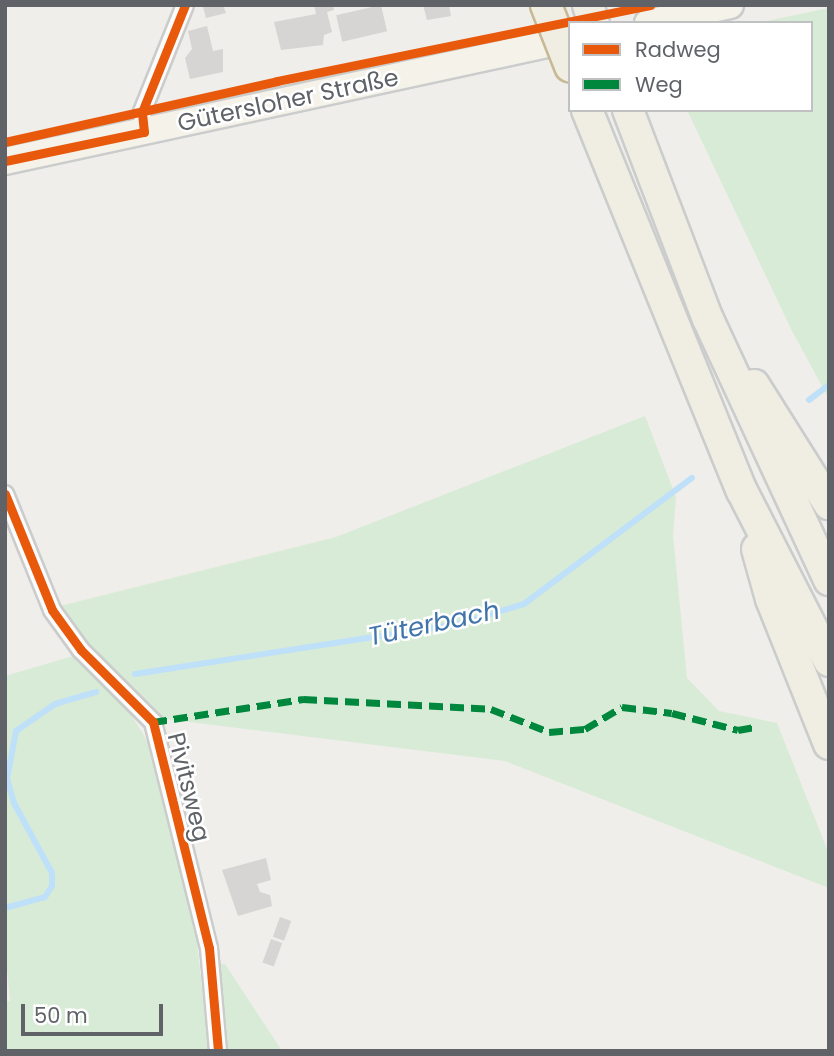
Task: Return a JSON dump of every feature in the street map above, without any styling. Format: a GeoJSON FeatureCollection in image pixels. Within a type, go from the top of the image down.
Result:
{"type":"FeatureCollection","features":[{"type":"Feature","properties":{"kind":"highway"},"geometry":{"type":"LineString","coordinates":[[546,5],[568,61]]}},
{"type":"Feature","properties":{"kind":"highway"},"geometry":{"type":"LineString","coordinates":[[588,112],[741,491],[829,661]]}},
{"type":"Feature","properties":{"kind":"highway"},"geometry":{"type":"LineString","coordinates":[[629,112],[708,319],[829,580]]}},
{"type":"Feature","properties":{"kind":"highway"},"geometry":{"type":"LineString","coordinates":[[708,319],[771,410],[829,504]]}},
{"type":"Feature","properties":{"kind":"highway"},"geometry":{"type":"LineString","coordinates":[[741,491],[771,599],[829,744]]}},
{"type":"Feature","properties":{"kind":"main road"},"geometry":{"type":"LineString","coordinates":[[657,21],[730,5]]}},
{"type":"Feature","properties":{"kind":"main road","name":"Gütersloher Straße"},"geometry":{"type":"LineString","coordinates":[[5,161],[568,40]]}},
{"type":"Feature","properties":{"kind":"street"},"geometry":{"type":"LineString","coordinates":[[144,132],[142,112],[186,5]]}},
{"type":"Feature","properties":{"kind":"street","name":"Pivitsweg"},"geometry":{"type":"LineString","coordinates":[[5,494],[52,610],[81,650],[153,722],[209,948],[218,1051]]}},
{"type":"Feature","properties":{"kind":"green space"},"geometry":{"type":"Polygon","coordinates":[[[829,8],[829,399],[792,331],[688,112],[813,112],[813,21],[767,21],[829,8]]]}},
{"type":"Feature","properties":{"kind":"green space"},"geometry":{"type":"Polygon","coordinates":[[[645,416],[676,497],[673,535],[687,678],[719,711],[777,723],[829,854],[829,888],[505,761],[165,719],[87,645],[60,606],[336,537],[645,416]]]}},
{"type":"Feature","properties":{"kind":"green space"},"geometry":{"type":"Polygon","coordinates":[[[73,656],[127,708],[152,749],[194,915],[209,1051],[5,1051],[5,1001],[10,1001],[5,947],[5,676],[73,656]]]}},
{"type":"Feature","properties":{"kind":"green space"},"geometry":{"type":"Polygon","coordinates":[[[216,964],[225,964],[282,1051],[224,1051],[216,964]]]}},
{"type":"Feature","properties":{"kind":"building"},"geometry":{"type":"Polygon","coordinates":[[[223,5],[226,13],[206,18],[203,7],[223,5]]]}},
{"type":"Feature","properties":{"kind":"building"},"geometry":{"type":"Polygon","coordinates":[[[314,5],[333,5],[334,10],[327,12],[332,32],[324,35],[323,45],[281,50],[274,22],[316,14],[314,5]]]}},
{"type":"Feature","properties":{"kind":"building"},"geometry":{"type":"Polygon","coordinates":[[[381,5],[387,31],[342,42],[336,15],[381,5]]]}},
{"type":"Feature","properties":{"kind":"building"},"geometry":{"type":"Polygon","coordinates":[[[423,5],[449,5],[451,16],[427,20],[423,5]]]}},
{"type":"Feature","properties":{"kind":"building"},"geometry":{"type":"Polygon","coordinates":[[[207,26],[213,51],[223,49],[223,72],[190,79],[185,58],[192,49],[188,31],[207,26]]]}},
{"type":"Feature","properties":{"kind":"building"},"geometry":{"type":"Polygon","coordinates":[[[266,858],[271,880],[257,884],[260,892],[270,895],[272,906],[238,916],[222,870],[266,858]]]}},
{"type":"Feature","properties":{"kind":"building"},"geometry":{"type":"Polygon","coordinates":[[[280,917],[291,921],[284,941],[273,937],[280,917]]]}},
{"type":"Feature","properties":{"kind":"building"},"geometry":{"type":"Polygon","coordinates":[[[271,939],[282,943],[274,967],[262,962],[271,939]]]}},
{"type":"Feature","properties":{"kind":"waterway","name":"Tüterbach"},"geometry":{"type":"LineString","coordinates":[[809,400],[829,385]]}},
{"type":"Feature","properties":{"kind":"waterway","name":"Tüterbach"},"geometry":{"type":"LineString","coordinates":[[135,674],[458,624],[524,604],[692,478]]}},
{"type":"Feature","properties":{"kind":"waterway","name":"Tüterbach"},"geometry":{"type":"LineString","coordinates":[[5,908],[45,897],[52,886],[52,873],[14,803],[7,779],[16,731],[55,704],[96,692]]}},
{"type":"Feature","properties":{"kind":"marked path"},"geometry":{"type":"LineString","coordinates":[[153,722],[303,699],[491,709],[549,732],[585,729],[622,707],[672,713],[738,730],[755,727]]}},
{"type":"Feature","properties":{"kind":"cycle path"},"geometry":{"type":"LineString","coordinates":[[5,161],[144,132],[142,112],[185,5]]}},
{"type":"Feature","properties":{"kind":"cycle path"},"geometry":{"type":"LineString","coordinates":[[571,21],[650,5]]}},
{"type":"Feature","properties":{"kind":"cycle path"},"geometry":{"type":"LineString","coordinates":[[5,142],[277,81],[568,22]]}},
{"type":"Feature","properties":{"kind":"cycle path"},"geometry":{"type":"LineString","coordinates":[[5,494],[52,610],[81,650],[153,722],[209,948],[218,1051]]}}]}
